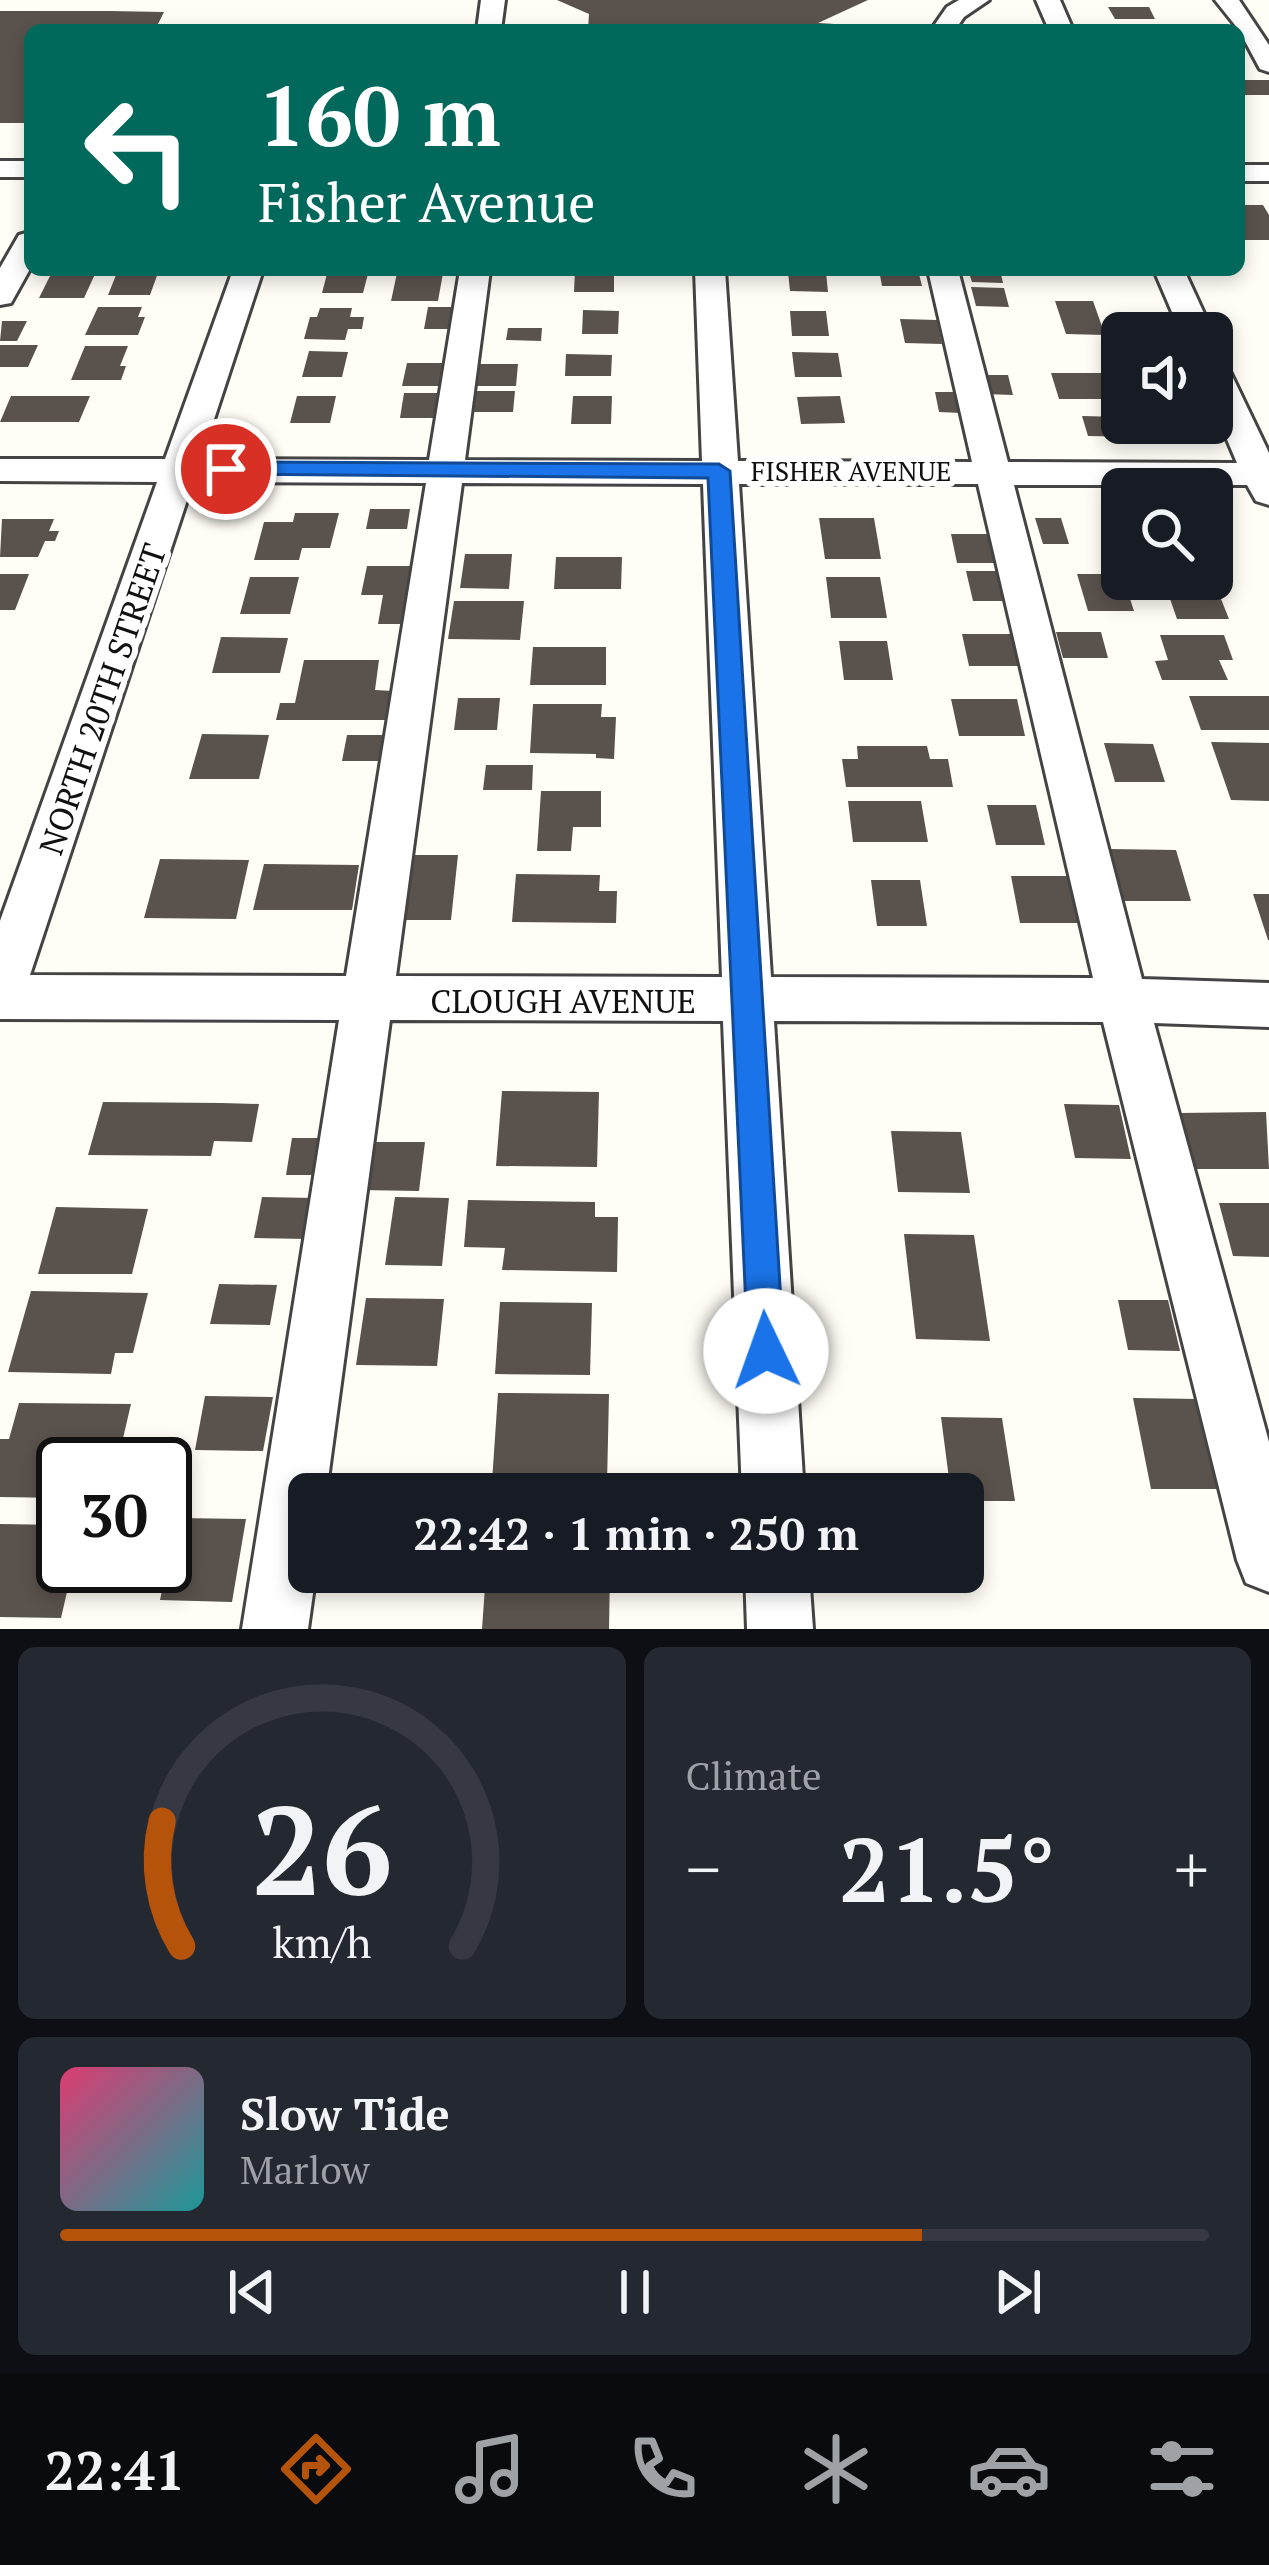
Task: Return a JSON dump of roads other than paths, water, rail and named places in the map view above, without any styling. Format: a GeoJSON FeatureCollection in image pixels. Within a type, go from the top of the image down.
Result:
{"type":"FeatureCollection","features":[{"type":"Feature","properties":{"kind":"street"},"geometry":{"type":"LineString","coordinates":[[947,24],[955,12],[977,0]]}},
{"type":"Feature","properties":{"kind":"street"},"geometry":{"type":"LineString","coordinates":[[1245,27],[1269,64]]}},
{"type":"Feature","properties":{"kind":"street"},"geometry":{"type":"LineString","coordinates":[[0,296],[24,252]]}},
{"type":"Feature","properties":{"kind":"street","name":"NORTH 20TH STREET"},"geometry":{"type":"LineString","coordinates":[[0,993],[246,276]]}},
{"type":"Feature","properties":{"kind":"street"},"geometry":{"type":"LineString","coordinates":[[275,1629],[474,276]]}},
{"type":"Feature","properties":{"kind":"street"},"geometry":{"type":"LineString","coordinates":[[710,276],[772,1473]]}},
{"type":"Feature","properties":{"kind":"street"},"geometry":{"type":"LineString","coordinates":[[944,276],[1123,1000],[1269,1559]]}},
{"type":"Feature","properties":{"kind":"street"},"geometry":{"type":"LineString","coordinates":[[1172,276],[1188,312]]}},
{"type":"Feature","properties":{"kind":"street"},"geometry":{"type":"LineString","coordinates":[[1233,410],[1266,480]]}},
{"type":"Feature","properties":{"kind":"street","name":"FISHER AVENUE"},"geometry":{"type":"LineString","coordinates":[[0,470],[993,471],[1266,480]]}},
{"type":"Feature","properties":{"kind":"street","name":"CLOUGH AVENUE"},"geometry":{"type":"LineString","coordinates":[[0,993],[1123,1000],[1269,1005]]}},
{"type":"Feature","properties":{"kind":"street"},"geometry":{"type":"LineString","coordinates":[[778,1593],[780,1629]]}}]}
